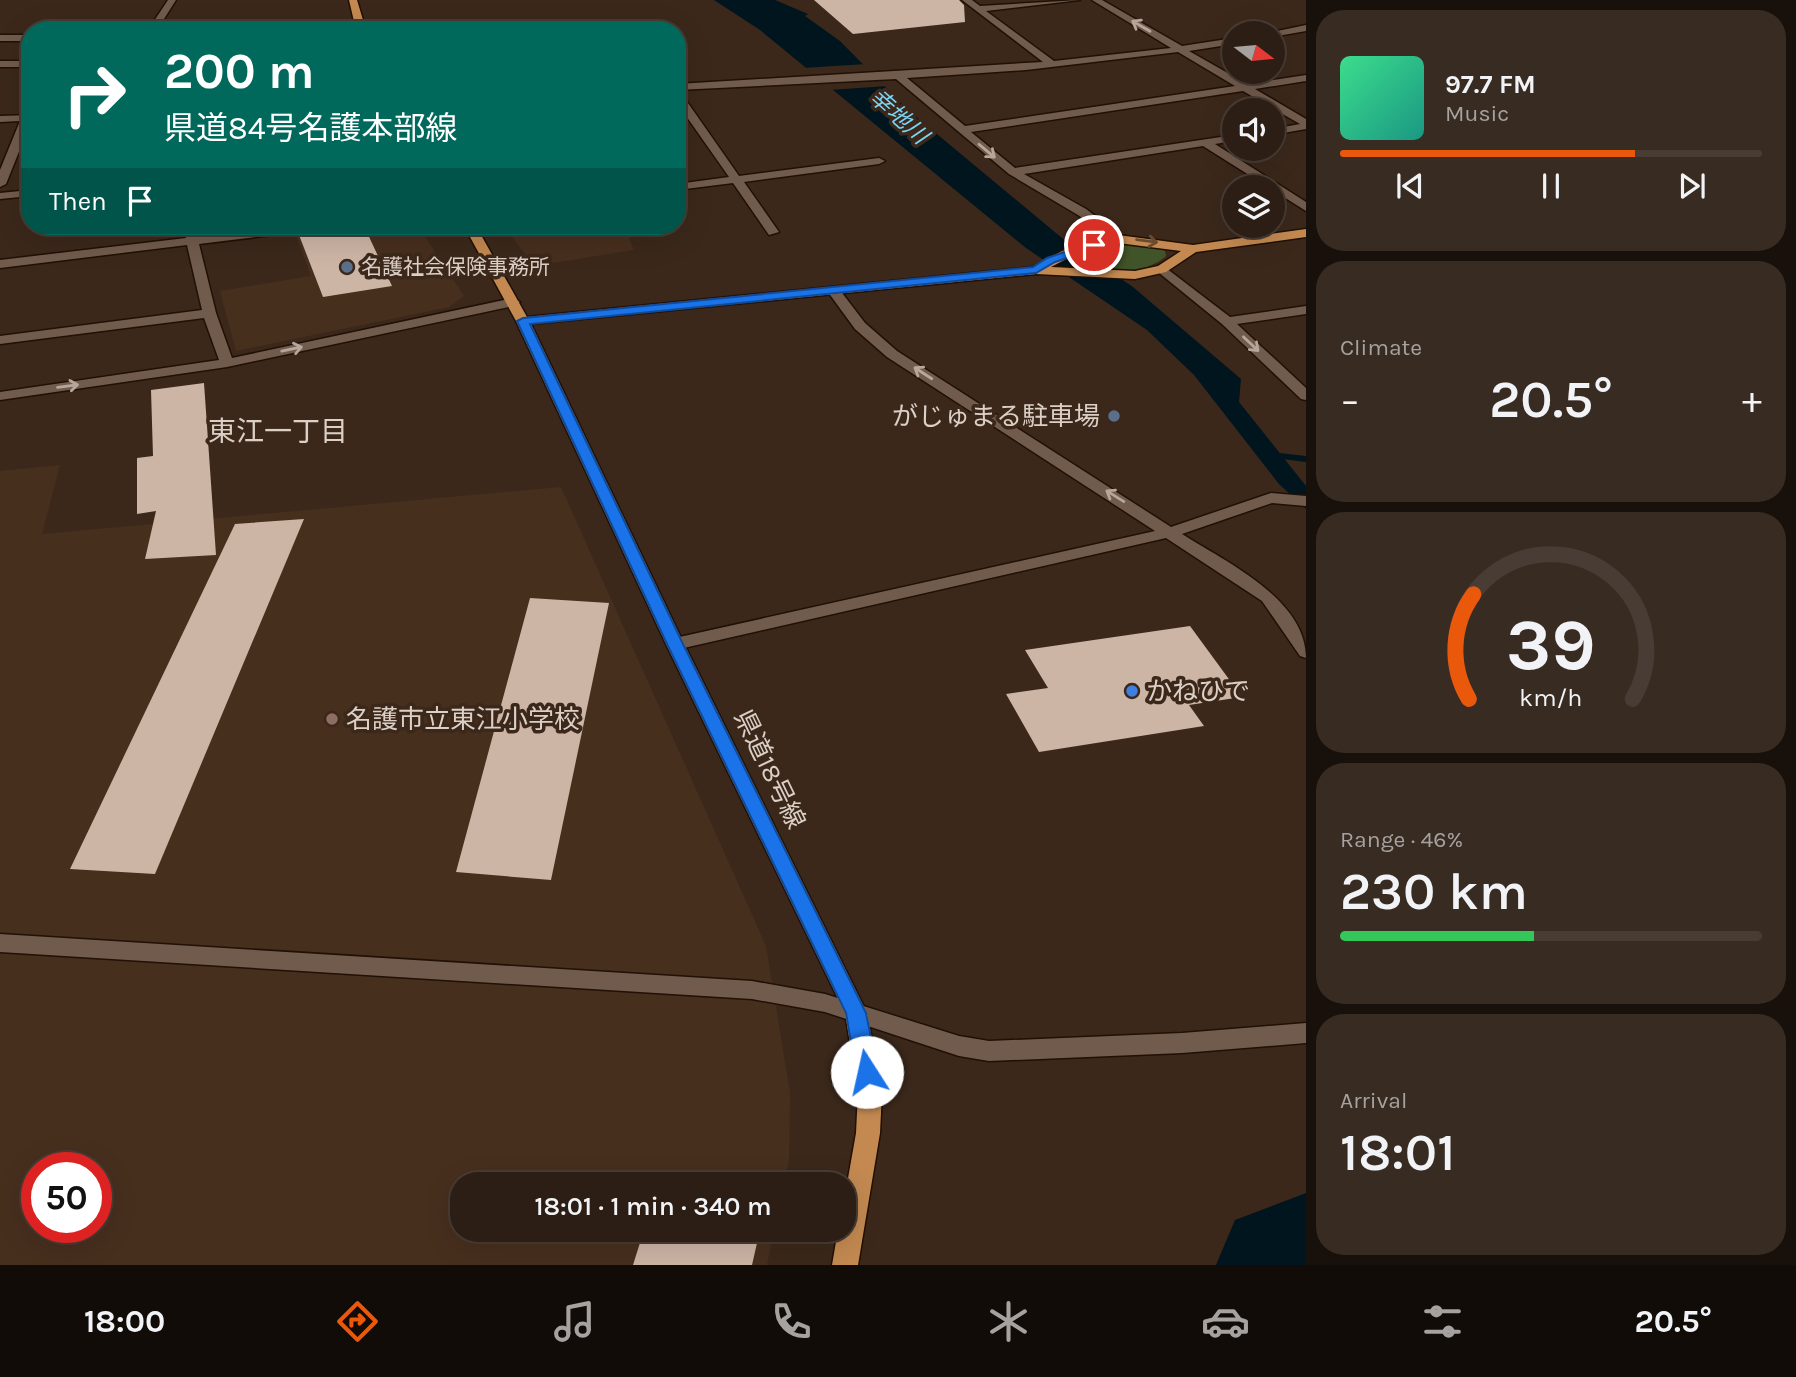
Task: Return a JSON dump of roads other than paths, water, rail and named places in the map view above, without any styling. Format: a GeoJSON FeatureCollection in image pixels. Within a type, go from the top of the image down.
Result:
{"type":"FeatureCollection","features":[{"type":"Feature","properties":{"kind":"main road"},"geometry":{"type":"LineString","coordinates":[[353,0],[358,21]]}},
{"type":"Feature","properties":{"kind":"main road"},"geometry":{"type":"LineString","coordinates":[[1036,270],[1066,254],[1118,239],[1193,249],[1306,233]]}},
{"type":"Feature","properties":{"kind":"main road","name":"県道18号線"},"geometry":{"type":"LineString","coordinates":[[475,235],[523,321],[675,644],[856,1013],[870,1092],[867,1133],[845,1265]]}},
{"type":"Feature","properties":{"kind":"main road"},"geometry":{"type":"LineString","coordinates":[[523,321],[1036,270],[1124,276],[1162,269],[1193,249]]}},
{"type":"Feature","properties":{"kind":"street"},"geometry":{"type":"LineString","coordinates":[[158,21],[172,0]]}},
{"type":"Feature","properties":{"kind":"street"},"geometry":{"type":"LineString","coordinates":[[966,0],[1052,64]]}},
{"type":"Feature","properties":{"kind":"street"},"geometry":{"type":"LineString","coordinates":[[978,9],[1076,0]]}},
{"type":"Feature","properties":{"kind":"street"},"geometry":{"type":"LineString","coordinates":[[1097,0],[1105,0]]}},
{"type":"Feature","properties":{"kind":"street"},"geometry":{"type":"LineString","coordinates":[[1097,0],[1306,125]]}},
{"type":"Feature","properties":{"kind":"street"},"geometry":{"type":"LineString","coordinates":[[1285,32],[1306,28]]}},
{"type":"Feature","properties":{"kind":"street"},"geometry":{"type":"LineString","coordinates":[[0,38],[21,37]]}},
{"type":"Feature","properties":{"kind":"street"},"geometry":{"type":"LineString","coordinates":[[686,87],[1052,64],[1222,43]]}},
{"type":"Feature","properties":{"kind":"street"},"geometry":{"type":"LineString","coordinates":[[0,64],[21,64]]}},
{"type":"Feature","properties":{"kind":"street"},"geometry":{"type":"LineString","coordinates":[[891,76],[1013,172],[1082,212],[1118,239]]}},
{"type":"Feature","properties":{"kind":"street"},"geometry":{"type":"LineString","coordinates":[[962,130],[1306,78]]}},
{"type":"Feature","properties":{"kind":"street"},"geometry":{"type":"LineString","coordinates":[[686,107],[773,232]]}},
{"type":"Feature","properties":{"kind":"street"},"geometry":{"type":"LineString","coordinates":[[0,119],[21,118]]}},
{"type":"Feature","properties":{"kind":"street"},"geometry":{"type":"LineString","coordinates":[[1285,129],[1306,125]]}},
{"type":"Feature","properties":{"kind":"street"},"geometry":{"type":"LineString","coordinates":[[0,184],[21,136]]}},
{"type":"Feature","properties":{"kind":"street"},"geometry":{"type":"LineString","coordinates":[[1013,172],[1222,140]]}},
{"type":"Feature","properties":{"kind":"street"},"geometry":{"type":"LineString","coordinates":[[1204,142],[1306,207]]}},
{"type":"Feature","properties":{"kind":"street"},"geometry":{"type":"LineString","coordinates":[[686,186],[879,161]]}},
{"type":"Feature","properties":{"kind":"street"},"geometry":{"type":"LineString","coordinates":[[0,196],[21,194]]}},
{"type":"Feature","properties":{"kind":"street"},"geometry":{"type":"LineString","coordinates":[[190,235],[209,313],[227,363]]}},
{"type":"Feature","properties":{"kind":"street"},"geometry":{"type":"LineString","coordinates":[[0,264],[240,235]]}},
{"type":"Feature","properties":{"kind":"street"},"geometry":{"type":"LineString","coordinates":[[1162,269],[1227,321],[1305,393]]}},
{"type":"Feature","properties":{"kind":"street"},"geometry":{"type":"LineString","coordinates":[[834,292],[860,326],[892,354],[1173,532],[1268,597],[1306,652]]}},
{"type":"Feature","properties":{"kind":"street"},"geometry":{"type":"LineString","coordinates":[[0,396],[227,363],[513,302]]}},
{"type":"Feature","properties":{"kind":"street"},"geometry":{"type":"LineString","coordinates":[[1227,321],[1306,310]]}},
{"type":"Feature","properties":{"kind":"street"},"geometry":{"type":"LineString","coordinates":[[0,340],[209,313]]}},
{"type":"Feature","properties":{"kind":"street"},"geometry":{"type":"LineString","coordinates":[[675,644],[1173,532],[1271,498],[1306,501]]}},
{"type":"Feature","properties":{"kind":"street"},"geometry":{"type":"LineString","coordinates":[[0,943],[752,990],[825,1003],[959,1046],[989,1051],[1182,1043],[1306,1033]]}},
{"type":"Feature","properties":{"kind":"water"},"geometry":{"type":"Polygon","coordinates":[[[714,0],[775,0],[808,14],[805,16],[840,41],[908,110],[1062,238],[1133,287],[1241,379],[1239,402],[1306,486],[1306,509],[1279,484],[1194,375],[1147,330],[1026,248],[760,30],[714,0]]]}},
{"type":"Feature","properties":{"kind":"waterway"},"geometry":{"type":"LineString","coordinates":[[1270,455],[1306,459]]}},
{"type":"Feature","properties":{"kind":"waterway","name":"幸地川"},"geometry":{"type":"LineString","coordinates":[[1269,1265],[1273,1256],[1306,1243]]}},
{"type":"Feature","properties":{"kind":"place","name":"名護社会保険事務所"},"geometry":{"type":"Point","coordinates":[347,267]}},
{"type":"Feature","properties":{"kind":"place","name":"がじゅまる駐車場"},"geometry":{"type":"Point","coordinates":[1114,416]}},
{"type":"Feature","properties":{"kind":"place","name":"かねひで"},"geometry":{"type":"Point","coordinates":[1132,691]}},
{"type":"Feature","properties":{"kind":"place","name":"名護市立東江小学校"},"geometry":{"type":"Point","coordinates":[332,719]}},
{"type":"Feature","properties":{"kind":"district","name":"東江一丁目"},"geometry":{"type":"Point","coordinates":[278,431]}}]}
